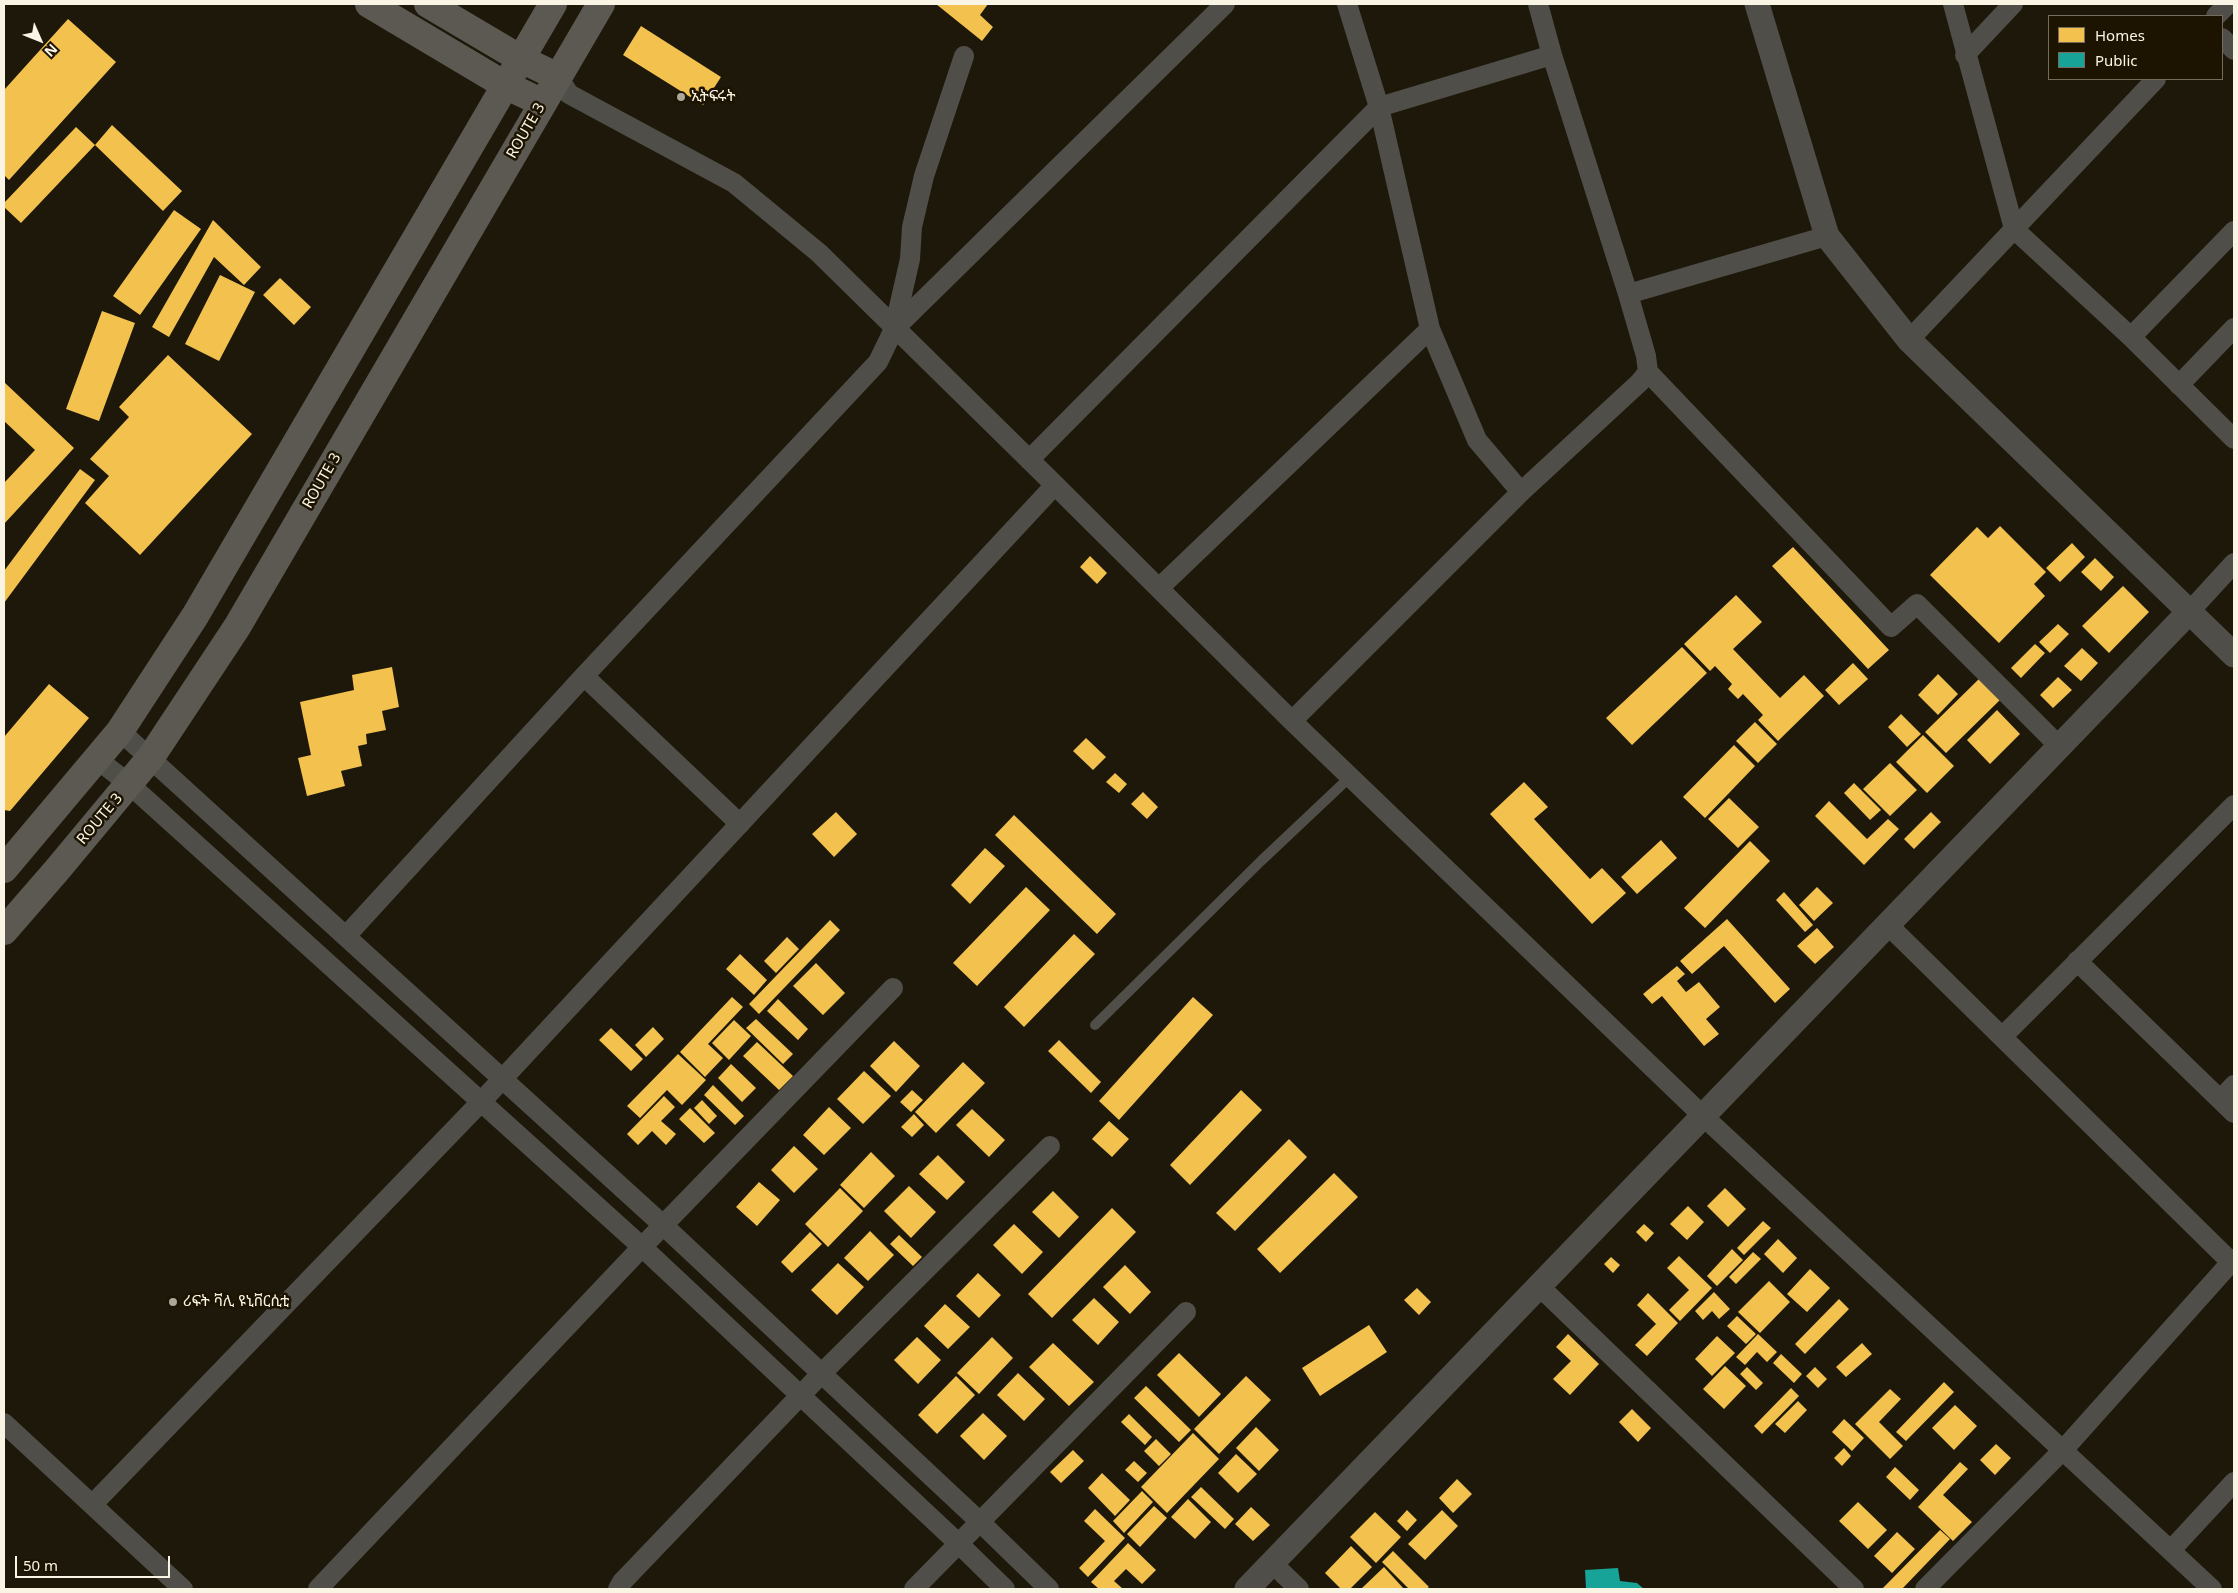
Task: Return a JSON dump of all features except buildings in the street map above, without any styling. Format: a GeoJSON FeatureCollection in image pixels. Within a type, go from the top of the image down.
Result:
{"type":"FeatureCollection","features":[{"type":"Feature","properties":{"kind":"main road"},"geometry":{"type":"LineString","coordinates":[[369,4],[505,85],[543,103]]}},
{"type":"Feature","properties":{"kind":"main road"},"geometry":{"type":"LineString","coordinates":[[428,4],[564,85]]}},
{"type":"Feature","properties":{"kind":"main road"},"geometry":{"type":"LineString","coordinates":[[7,858],[120,731],[195,616],[554,4]]}},
{"type":"Feature","properties":{"kind":"main road","name":"ROUTE 3"},"geometry":{"type":"LineString","coordinates":[[4,931],[151,757],[237,627],[543,103],[564,85],[601,4]]}},
{"type":"Feature","properties":{"kind":"street"},"geometry":{"type":"LineString","coordinates":[[894,329],[1225,4]]}},
{"type":"Feature","properties":{"kind":"street"},"geometry":{"type":"LineString","coordinates":[[1347,4],[1379,108],[1430,329],[1477,440],[1521,492]]}},
{"type":"Feature","properties":{"kind":"street"},"geometry":{"type":"LineString","coordinates":[[1538,4],[1552,55],[1628,294],[1646,356],[1648,372],[1891,627],[1918,604],[2059,746]]}},
{"type":"Feature","properties":{"kind":"street"},"geometry":{"type":"LineString","coordinates":[[1757,4],[1827,236],[1909,340],[2234,655]]}},
{"type":"Feature","properties":{"kind":"street"},"geometry":{"type":"LineString","coordinates":[[1953,4],[1965,55],[2014,229],[2131,337],[2234,439]]}},
{"type":"Feature","properties":{"kind":"street"},"geometry":{"type":"LineString","coordinates":[[1965,55],[2013,4]]}},
{"type":"Feature","properties":{"kind":"street"},"geometry":{"type":"LineString","coordinates":[[2217,15],[2228,4]]}},
{"type":"Feature","properties":{"kind":"street"},"geometry":{"type":"LineString","coordinates":[[2223,39],[2234,50]]}},
{"type":"Feature","properties":{"kind":"street"},"geometry":{"type":"LineString","coordinates":[[1029,460],[1379,108],[1552,55]]}},
{"type":"Feature","properties":{"kind":"street"},"geometry":{"type":"LineString","coordinates":[[346,936],[584,676],[878,362],[894,329],[910,259],[912,228],[924,176],[964,56]]}},
{"type":"Feature","properties":{"kind":"street"},"geometry":{"type":"LineString","coordinates":[[1909,340],[2155,80]]}},
{"type":"Feature","properties":{"kind":"street"},"geometry":{"type":"LineString","coordinates":[[564,85],[734,183],[819,254],[1292,721],[1703,1116],[2212,1589]]}},
{"type":"Feature","properties":{"kind":"street"},"geometry":{"type":"LineString","coordinates":[[2131,337],[2234,231]]}},
{"type":"Feature","properties":{"kind":"street"},"geometry":{"type":"LineString","coordinates":[[1628,294],[1827,236]]}},
{"type":"Feature","properties":{"kind":"street"},"geometry":{"type":"LineString","coordinates":[[2179,385],[2234,328]]}},
{"type":"Feature","properties":{"kind":"street"},"geometry":{"type":"LineString","coordinates":[[1159,588],[1430,329]]}},
{"type":"Feature","properties":{"kind":"street"},"geometry":{"type":"LineString","coordinates":[[1292,721],[1521,492],[1640,382],[1648,372]]}},
{"type":"Feature","properties":{"kind":"street"},"geometry":{"type":"LineString","coordinates":[[93,1504],[480,1103],[1055,485]]}},
{"type":"Feature","properties":{"kind":"street"},"geometry":{"type":"LineString","coordinates":[[1246,1589],[2190,611],[2234,563]]}},
{"type":"Feature","properties":{"kind":"street"},"geometry":{"type":"LineString","coordinates":[[584,676],[740,824]]}},
{"type":"Feature","properties":{"kind":"street"},"geometry":{"type":"LineString","coordinates":[[120,731],[151,757],[664,1226],[980,1521],[1049,1589]]}},
{"type":"Feature","properties":{"kind":"street"},"geometry":{"type":"LineString","coordinates":[[97,759],[129,784],[480,1103],[642,1247],[1005,1589]]}},
{"type":"Feature","properties":{"kind":"street"},"geometry":{"type":"LineString","coordinates":[[2002,1037],[2234,805]]}},
{"type":"Feature","properties":{"kind":"street"},"geometry":{"type":"LineString","coordinates":[[1888,924],[2232,1260],[2064,1450],[1925,1589]]}},
{"type":"Feature","properties":{"kind":"street"},"geometry":{"type":"LineString","coordinates":[[2077,961],[2230,1099]]}},
{"type":"Feature","properties":{"kind":"street"},"geometry":{"type":"LineString","coordinates":[[318,1589],[642,1247],[893,988]]}},
{"type":"Feature","properties":{"kind":"street"},"geometry":{"type":"LineString","coordinates":[[618,1589],[622,1582],[821,1374],[1050,1146]]}},
{"type":"Feature","properties":{"kind":"street"},"geometry":{"type":"LineString","coordinates":[[1538,1286],[1854,1589]]}},
{"type":"Feature","properties":{"kind":"street"},"geometry":{"type":"LineString","coordinates":[[914,1589],[1186,1312]]}},
{"type":"Feature","properties":{"kind":"street"},"geometry":{"type":"LineString","coordinates":[[4,1423],[183,1589]]}},
{"type":"Feature","properties":{"kind":"street"},"geometry":{"type":"LineString","coordinates":[[2171,1550],[2234,1482]]}},
{"type":"Feature","properties":{"kind":"street"},"geometry":{"type":"LineString","coordinates":[[1272,1563],[1299,1589]]}},
{"type":"Feature","properties":{"kind":"lane"},"geometry":{"type":"LineString","coordinates":[[1095,1025],[1261,860],[1350,776]]}},
{"type":"Feature","properties":{"kind":"place","name":"ኢትፍሩት"},"geometry":{"type":"Point","coordinates":[681,97]}},
{"type":"Feature","properties":{"kind":"place","name":"ሪፍት ቫሊ ዩኒቨርሲቲ"},"geometry":{"type":"Point","coordinates":[173,1302]}}]}
